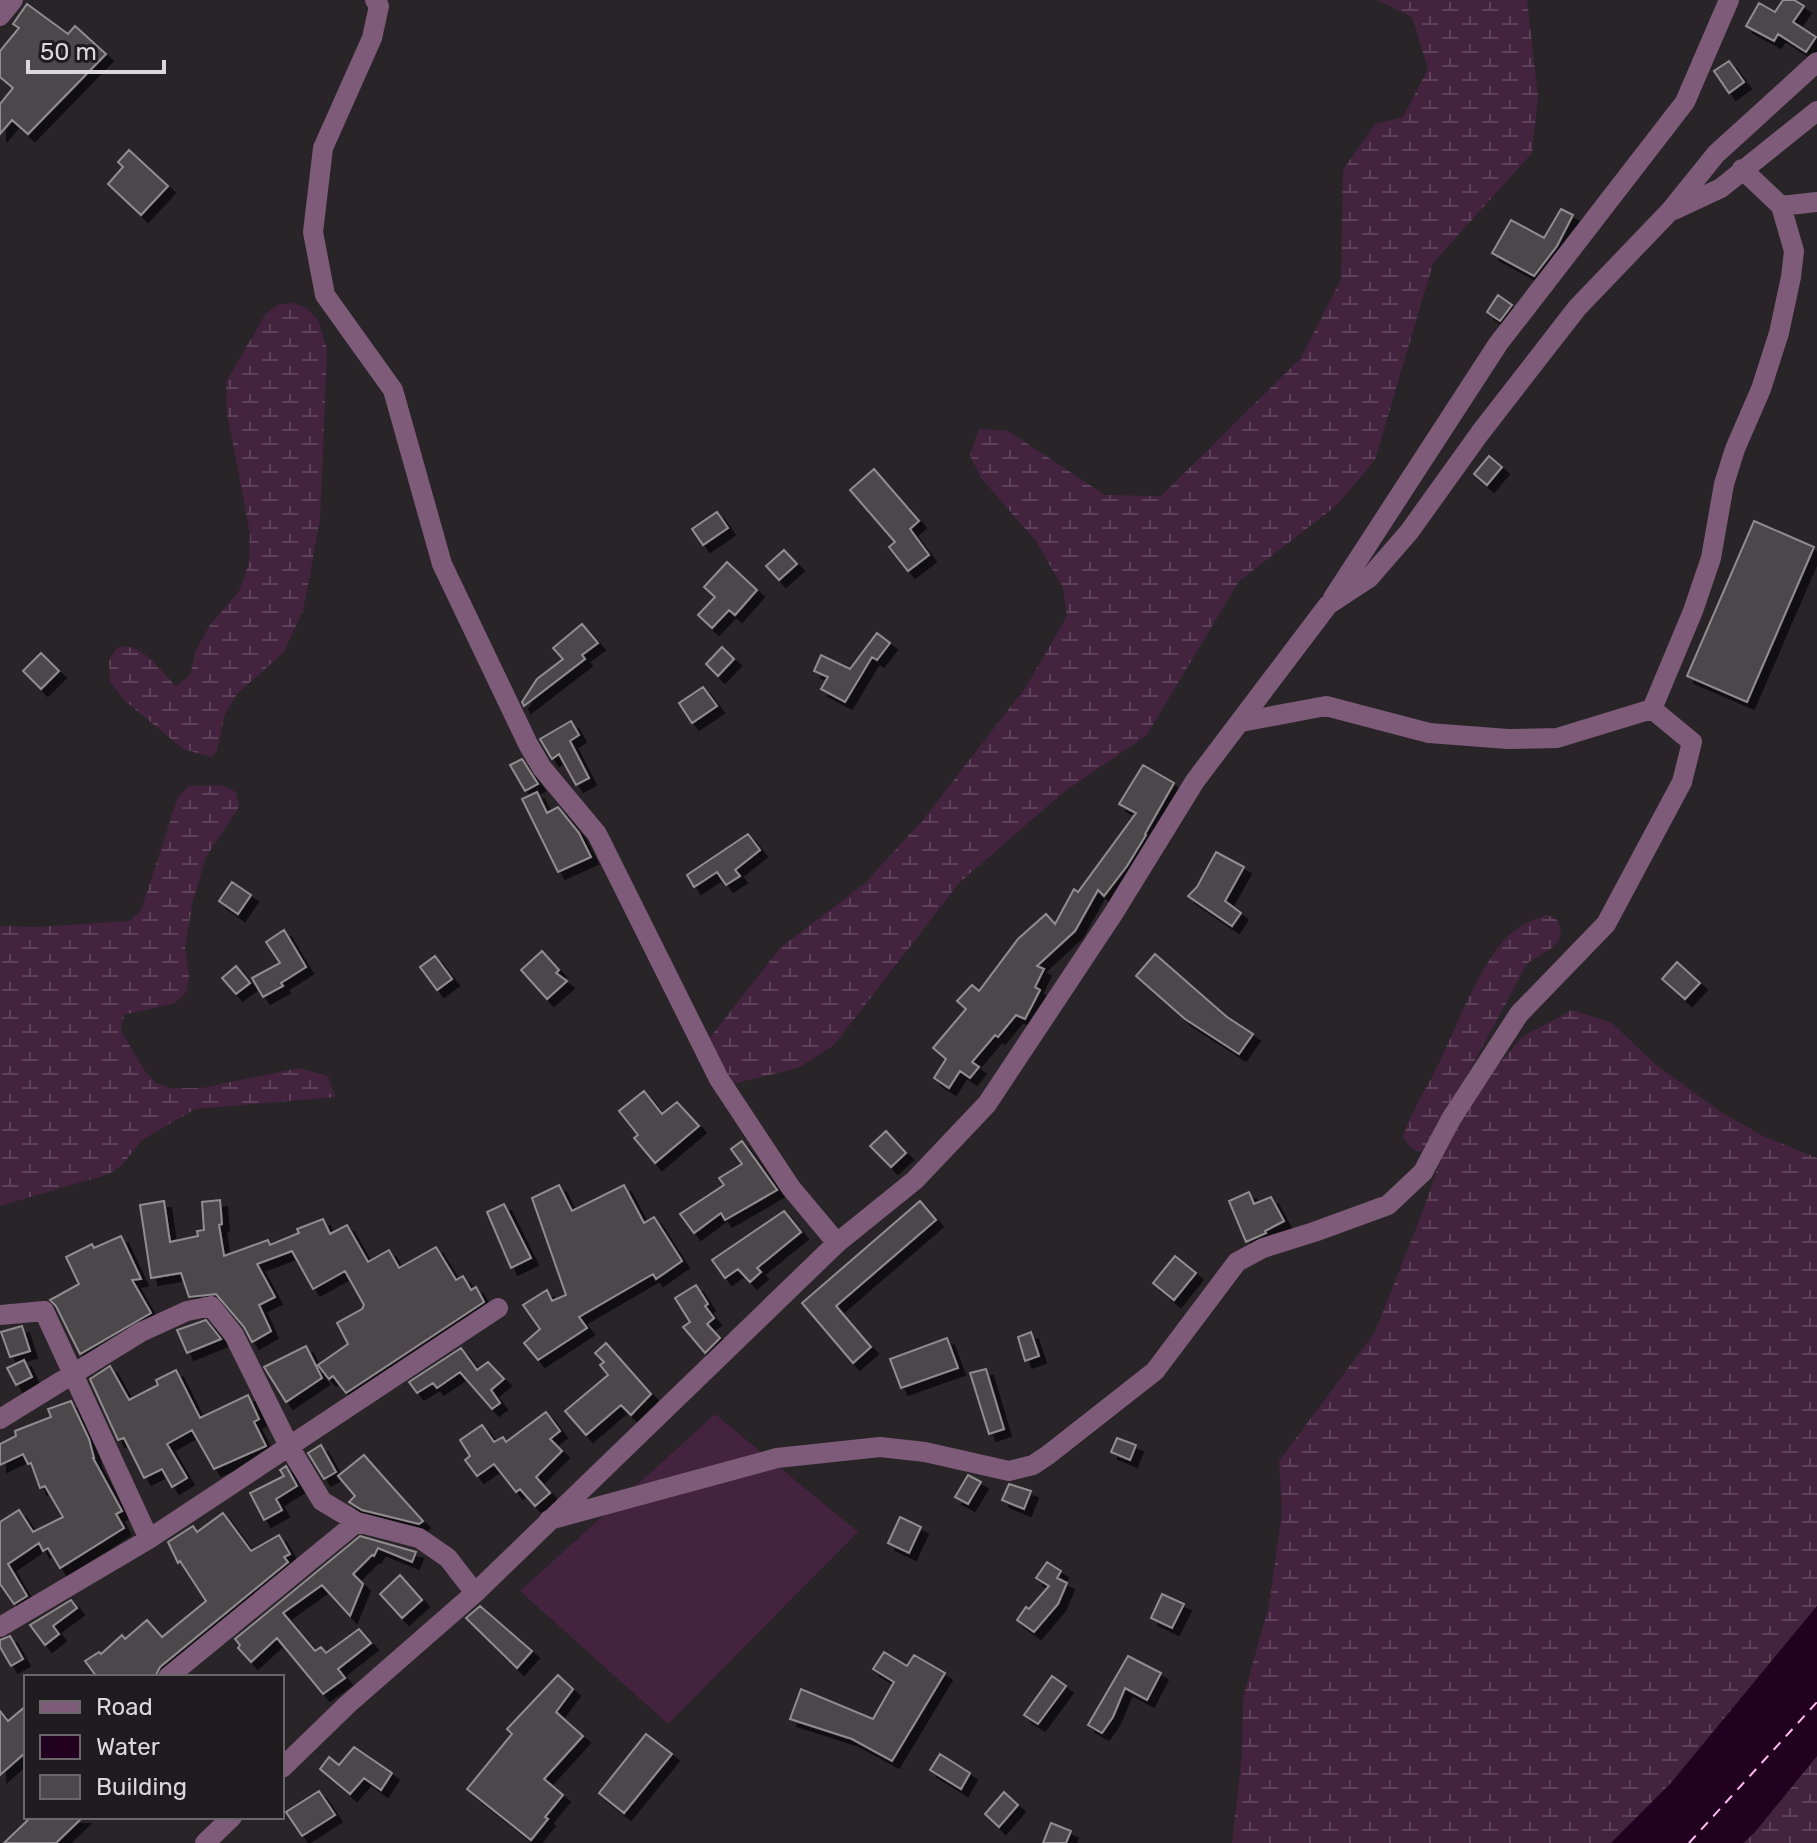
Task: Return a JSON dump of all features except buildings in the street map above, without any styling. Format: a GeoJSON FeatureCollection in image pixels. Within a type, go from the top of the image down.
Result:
{"type":"FeatureCollection","features":[{"type":"Feature","properties":{"kind":"street"},"geometry":{"type":"LineString","coordinates":[[0,16],[13,0]]}},
{"type":"Feature","properties":{"kind":"street"},"geometry":{"type":"LineString","coordinates":[[375,0],[379,6],[372,38],[323,148],[313,232],[325,295],[393,390],[442,564],[528,744],[542,768],[597,834],[719,1079],[791,1188],[837,1243]]}},
{"type":"Feature","properties":{"kind":"street"},"geometry":{"type":"LineString","coordinates":[[284,1766],[348,1704],[475,1593],[837,1243],[915,1180],[987,1104],[1113,914],[1195,781],[1328,605],[1498,344],[1685,102],[1729,0]]}},
{"type":"Feature","properties":{"kind":"street"},"geometry":{"type":"LineString","coordinates":[[1328,605],[1369,578],[1409,532],[1480,433],[1577,308],[1670,211],[1716,154],[1817,62]]}},
{"type":"Feature","properties":{"kind":"street"},"geometry":{"type":"LineString","coordinates":[[1670,211],[1721,188],[1817,111]]}},
{"type":"Feature","properties":{"kind":"street"},"geometry":{"type":"LineString","coordinates":[[1652,709],[1693,611],[1711,558],[1731,460],[1761,389],[1779,333],[1794,251],[1781,206],[1742,169]]}},
{"type":"Feature","properties":{"kind":"street"},"geometry":{"type":"LineString","coordinates":[[1781,206],[1816,201]]}},
{"type":"Feature","properties":{"kind":"street"},"geometry":{"type":"LineString","coordinates":[[1241,722],[1326,706],[1429,733],[1508,739],[1557,738],[1652,709]]}},
{"type":"Feature","properties":{"kind":"street"},"geometry":{"type":"LineString","coordinates":[[548,1521],[777,1458],[880,1447],[925,1452],[1009,1471],[1033,1465],[1155,1371],[1237,1262],[1263,1248],[1388,1205],[1423,1172],[1451,1119],[1519,1014],[1606,924],[1682,782],[1692,742],[1652,709]]}},
{"type":"Feature","properties":{"kind":"street"},"geometry":{"type":"LineString","coordinates":[[0,1419],[141,1332],[187,1311],[211,1306],[234,1335],[290,1448],[322,1501],[357,1522],[419,1538],[448,1558],[475,1593]]}},
{"type":"Feature","properties":{"kind":"street"},"geometry":{"type":"LineString","coordinates":[[0,1627],[149,1539],[498,1308]]}},
{"type":"Feature","properties":{"kind":"street"},"geometry":{"type":"LineString","coordinates":[[0,1315],[44,1311],[149,1539]]}},
{"type":"Feature","properties":{"kind":"street"},"geometry":{"type":"LineString","coordinates":[[170,1675],[357,1522]]}},
{"type":"Feature","properties":{"kind":"street"},"geometry":{"type":"LineString","coordinates":[[205,1843],[230,1819]]}},
{"type":"Feature","properties":{"kind":"green space"},"geometry":{"type":"Polygon","coordinates":[[[1377,0],[1527,0],[1538,97],[1532,153],[1433,263],[1375,460],[1337,505],[1239,581],[1146,736],[1065,791],[959,883],[834,1045],[798,1068],[733,1084],[708,1040],[780,948],[864,884],[922,821],[1026,687],[1067,616],[1063,588],[1036,541],[981,478],[970,455],[979,429],[1008,431],[1105,495],[1161,496],[1301,358],[1341,279],[1343,170],[1375,124],[1403,117],[1428,69],[1412,17],[1377,0]]]}},
{"type":"Feature","properties":{"kind":"green space"},"geometry":{"type":"Polygon","coordinates":[[[292,303],[307,308],[318,320],[327,349],[320,520],[303,611],[283,653],[237,694],[225,714],[217,751],[212,757],[183,749],[124,700],[110,682],[109,659],[118,647],[135,649],[150,659],[176,686],[190,675],[196,650],[210,625],[239,591],[249,563],[250,533],[227,413],[226,382],[265,315],[277,305],[292,303]]]}},
{"type":"Feature","properties":{"kind":"green space"},"geometry":{"type":"Polygon","coordinates":[[[221,785],[236,792],[239,807],[206,857],[193,900],[185,946],[189,977],[186,992],[175,1003],[124,1015],[121,1031],[145,1071],[156,1083],[171,1088],[202,1088],[299,1068],[328,1076],[335,1097],[195,1109],[142,1140],[122,1165],[109,1174],[0,1206],[0,926],[37,927],[130,921],[141,910],[178,797],[189,786],[221,785]]]}},
{"type":"Feature","properties":{"kind":"green space"},"geometry":{"type":"Polygon","coordinates":[[[1546,915],[1558,922],[1559,940],[1527,964],[1430,1144],[1423,1151],[1416,1151],[1403,1137],[1406,1127],[1482,973],[1509,935],[1526,923],[1546,915]]]}},
{"type":"Feature","properties":{"kind":"green space"},"geometry":{"type":"Polygon","coordinates":[[[1572,1010],[1612,1023],[1655,1064],[1721,1112],[1763,1136],[1817,1158],[1817,1606],[1671,1783],[1611,1843],[1232,1843],[1242,1755],[1243,1698],[1269,1605],[1282,1513],[1279,1461],[1375,1332],[1463,1107],[1522,1037],[1572,1010]]]}},
{"type":"Feature","properties":{"kind":"green space"},"geometry":{"type":"Polygon","coordinates":[[[715,1414],[858,1532],[668,1724],[520,1591],[715,1414]]]}},
{"type":"Feature","properties":{"kind":"green space"},"geometry":{"type":"Polygon","coordinates":[[[1817,1756],[1817,1843],[1743,1843],[1754,1833],[1817,1756]]]}},
{"type":"Feature","properties":{"kind":"water"},"geometry":{"type":"Polygon","coordinates":[[[1817,1606],[1817,1756],[1754,1833],[1743,1843],[1611,1843],[1671,1783],[1817,1606]]]}},
{"type":"Feature","properties":{"kind":"ferry route"},"geometry":{"type":"LineString","coordinates":[[1689,1843],[1817,1702]]}}]}
